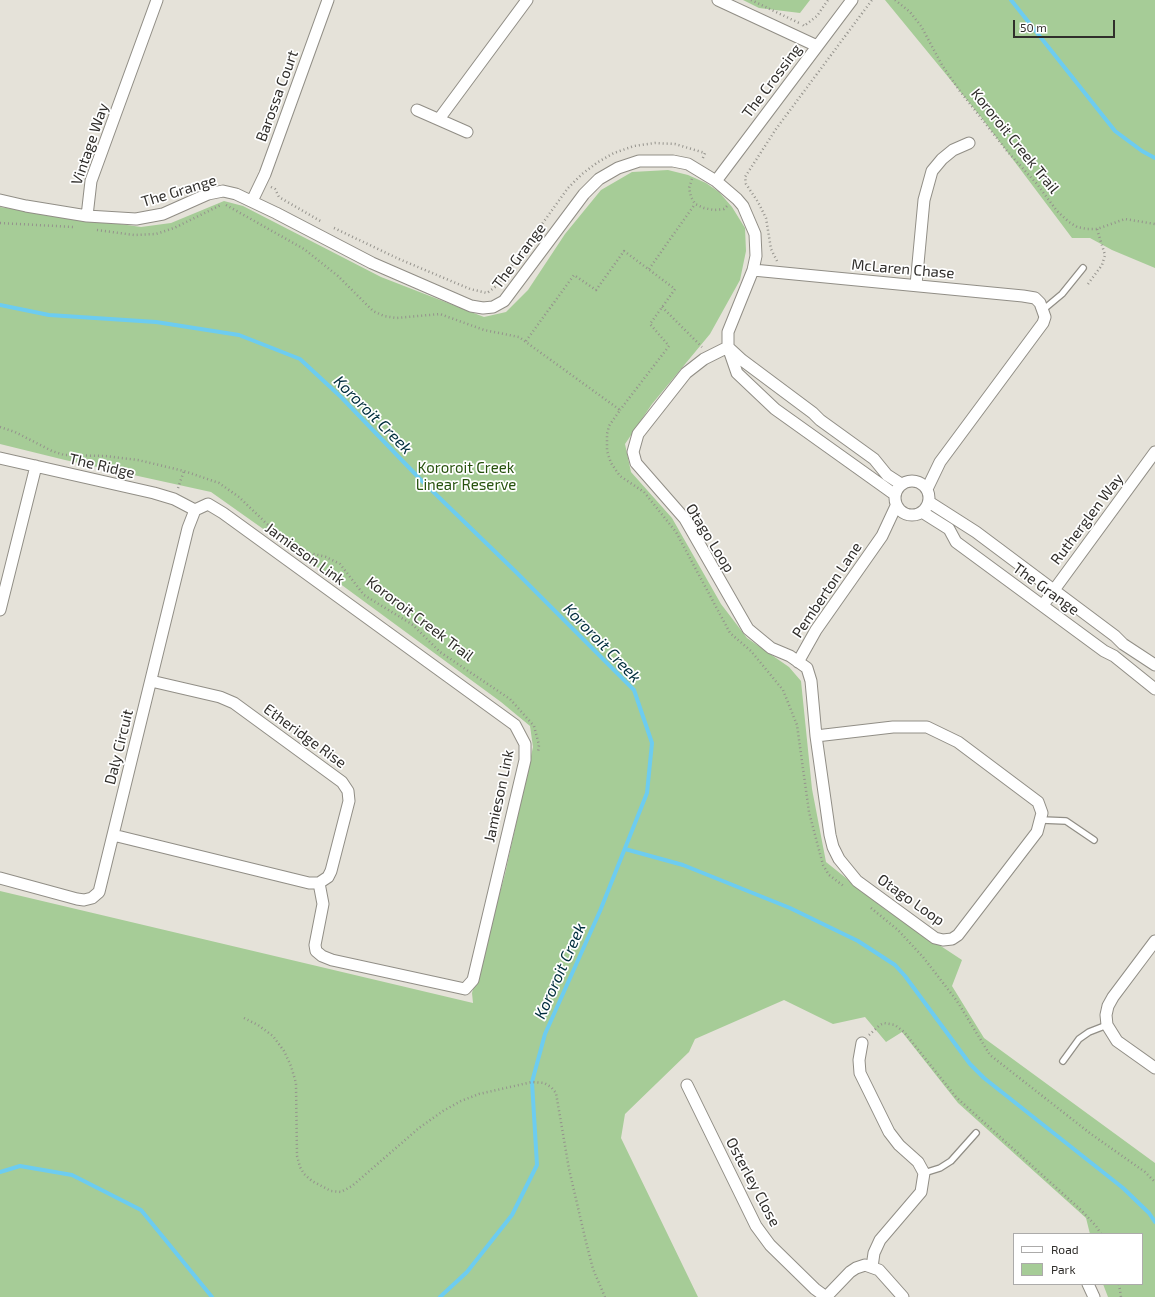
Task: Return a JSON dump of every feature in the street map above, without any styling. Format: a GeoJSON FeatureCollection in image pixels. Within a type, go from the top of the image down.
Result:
{"type":"FeatureCollection","features":[{"type":"Feature","properties":{"kind":"street","name":"Vintage Way"},"geometry":{"type":"LineString","coordinates":[[87,216],[91,181],[157,0]]}},
{"type":"Feature","properties":{"kind":"street","name":"Barossa Court"},"geometry":{"type":"LineString","coordinates":[[252,201],[261,182],[328,0]]}},
{"type":"Feature","properties":{"kind":"street"},"geometry":{"type":"LineString","coordinates":[[438,119],[527,0]]}},
{"type":"Feature","properties":{"kind":"street"},"geometry":{"type":"LineString","coordinates":[[718,0],[817,46]]}},
{"type":"Feature","properties":{"kind":"street","name":"The Crossing"},"geometry":{"type":"LineString","coordinates":[[716,181],[852,0]]}},
{"type":"Feature","properties":{"kind":"street"},"geometry":{"type":"LineString","coordinates":[[417,110],[467,132]]}},
{"type":"Feature","properties":{"kind":"street"},"geometry":{"type":"LineString","coordinates":[[916,285],[924,200],[932,171],[942,158],[953,150],[969,143]]}},
{"type":"Feature","properties":{"kind":"street","name":"The Grange"},"geometry":{"type":"LineString","coordinates":[[87,216],[136,219],[163,214],[208,194],[223,191],[252,201],[372,263],[472,306],[494,308],[504,301],[584,194],[599,179],[618,168],[639,161],[673,161],[699,169],[737,199],[743,206],[755,234],[756,256],[753,270],[728,332],[728,347],[737,373],[763,400],[854,467],[877,480],[894,494]]}},
{"type":"Feature","properties":{"kind":"street"},"geometry":{"type":"LineString","coordinates":[[0,200],[87,216]]}},
{"type":"Feature","properties":{"kind":"street","name":"McLaren Chase"},"geometry":{"type":"LineString","coordinates":[[753,270],[1030,297],[1040,303],[1044,310]]}},
{"type":"Feature","properties":{"kind":"street"},"geometry":{"type":"LineString","coordinates":[[927,489],[917,481],[906,481],[901,484],[894,494],[896,506],[906,515],[917,515],[922,512],[929,502],[927,489],[940,462],[1043,323],[1045,317],[1044,310]]}},
{"type":"Feature","properties":{"kind":"street"},"geometry":{"type":"LineString","coordinates":[[728,347],[742,360],[813,413],[820,420],[874,459],[887,475],[901,484]]}},
{"type":"Feature","properties":{"kind":"street","name":"Otago Loop"},"geometry":{"type":"LineString","coordinates":[[728,347],[704,359],[686,373],[638,434],[634,452],[636,463],[685,519],[748,629],[771,648],[798,662],[806,668],[810,675],[816,736],[832,841],[839,859],[857,881],[935,938],[943,940],[952,939],[962,931],[1037,832],[1042,820]]}},
{"type":"Feature","properties":{"kind":"street","name":"Rutherglen Way"},"geometry":{"type":"LineString","coordinates":[[1043,605],[1155,452]]}},
{"type":"Feature","properties":{"kind":"street","name":"The Ridge"},"geometry":{"type":"LineString","coordinates":[[0,458],[174,499],[195,510]]}},
{"type":"Feature","properties":{"kind":"street"},"geometry":{"type":"LineString","coordinates":[[917,481],[940,462]]}},
{"type":"Feature","properties":{"kind":"street"},"geometry":{"type":"LineString","coordinates":[[0,610],[36,466]]}},
{"type":"Feature","properties":{"kind":"street","name":"The Grange"},"geometry":{"type":"LineString","coordinates":[[929,502],[976,532],[1115,636],[1123,644],[1155,665]]}},
{"type":"Feature","properties":{"kind":"street","name":"Jamieson Link"},"geometry":{"type":"LineString","coordinates":[[195,510],[208,504],[223,513],[515,725],[525,744],[525,760],[473,980],[465,989],[322,956],[316,951],[315,945],[323,904],[318,883]]}},
{"type":"Feature","properties":{"kind":"street","name":"Pemberton Lane"},"geometry":{"type":"LineString","coordinates":[[798,662],[816,630],[882,536],[896,506]]}},
{"type":"Feature","properties":{"kind":"street","name":"Daly Circuit"},"geometry":{"type":"LineString","coordinates":[[0,878],[84,900],[92,898],[99,892],[188,528],[195,510]]}},
{"type":"Feature","properties":{"kind":"street","name":"The Grange"},"geometry":{"type":"LineString","coordinates":[[922,512],[949,530],[956,542],[1104,651],[1114,656],[1155,688]]}},
{"type":"Feature","properties":{"kind":"street","name":"Pemberton Lane"},"geometry":{"type":"LineString","coordinates":[[882,536],[906,515]]}},
{"type":"Feature","properties":{"kind":"street","name":"Etheridge Rise"},"geometry":{"type":"LineString","coordinates":[[151,681],[220,698],[234,703],[342,782],[348,791],[349,801],[331,870],[328,877],[318,883]]}},
{"type":"Feature","properties":{"kind":"street"},"geometry":{"type":"LineString","coordinates":[[816,736],[893,727],[927,727],[958,742],[1038,802],[1042,813],[1042,820]]}},
{"type":"Feature","properties":{"kind":"street"},"geometry":{"type":"LineString","coordinates":[[113,835],[309,883],[318,883]]}},
{"type":"Feature","properties":{"kind":"street"},"geometry":{"type":"LineString","coordinates":[[1155,941],[1108,1006],[1106,1015],[1107,1025],[1117,1041],[1155,1068]]}},
{"type":"Feature","properties":{"kind":"street"},"geometry":{"type":"LineString","coordinates":[[862,1043],[858,1060],[860,1074],[889,1132],[899,1145],[918,1162],[924,1173],[921,1192],[880,1240],[874,1253],[872,1267]]}},
{"type":"Feature","properties":{"kind":"street","name":"Osterley Close"},"geometry":{"type":"LineString","coordinates":[[687,1085],[756,1226],[770,1245],[826,1297]]}},
{"type":"Feature","properties":{"kind":"street"},"geometry":{"type":"LineString","coordinates":[[826,1297],[856,1268],[865,1265],[872,1267],[886,1277],[903,1297]]}},
{"type":"Feature","properties":{"kind":"street"},"geometry":{"type":"LineString","coordinates":[[1088,1285],[1094,1297]]}},
{"type":"Feature","properties":{"kind":"lane"},"geometry":{"type":"LineString","coordinates":[[1044,310],[1062,294],[1083,268]]}},
{"type":"Feature","properties":{"kind":"lane"},"geometry":{"type":"LineString","coordinates":[[1042,820],[1066,821],[1094,840]]}},
{"type":"Feature","properties":{"kind":"lane"},"geometry":{"type":"LineString","coordinates":[[1063,1062],[1079,1039],[1089,1032],[1107,1025]]}},
{"type":"Feature","properties":{"kind":"lane"},"geometry":{"type":"LineString","coordinates":[[924,1173],[940,1168],[951,1161],[976,1133]]}},
{"type":"Feature","properties":{"kind":"path"},"geometry":{"type":"LineString","coordinates":[[751,0],[804,26],[816,16],[828,0]]}},
{"type":"Feature","properties":{"kind":"path"},"geometry":{"type":"LineString","coordinates":[[774,272],[777,259],[771,249],[766,218],[758,202],[746,184],[746,177],[776,129],[872,0]]}},
{"type":"Feature","properties":{"kind":"path","name":"Kororoit Creek Trail"},"geometry":{"type":"LineString","coordinates":[[895,0],[916,19],[942,65],[959,90],[1007,151],[1037,184],[1057,211],[1077,227],[1097,229],[1125,219],[1155,224]]}},
{"type":"Feature","properties":{"kind":"path"},"geometry":{"type":"LineString","coordinates":[[330,226],[399,259],[470,289],[487,293],[498,285],[568,188],[582,174],[598,162],[614,153],[634,146],[655,143],[668,144],[705,153],[689,188],[691,198],[695,204],[714,210],[724,209],[737,199]]}},
{"type":"Feature","properties":{"kind":"path"},"geometry":{"type":"LineString","coordinates":[[261,182],[275,189],[279,197],[324,223]]}},
{"type":"Feature","properties":{"kind":"path"},"geometry":{"type":"LineString","coordinates":[[649,268],[695,204]]}},
{"type":"Feature","properties":{"kind":"path"},"geometry":{"type":"LineString","coordinates":[[91,229],[113,233],[156,234],[174,228],[220,205],[225,205],[304,249],[338,276],[373,311],[384,316],[396,318],[440,314],[484,330],[518,337],[526,341],[620,410]]}},
{"type":"Feature","properties":{"kind":"path"},"geometry":{"type":"LineString","coordinates":[[0,223],[80,228]]}},
{"type":"Feature","properties":{"kind":"path"},"geometry":{"type":"LineString","coordinates":[[1088,284],[1102,265],[1105,256],[1097,229]]}},
{"type":"Feature","properties":{"kind":"path"},"geometry":{"type":"LineString","coordinates":[[526,341],[574,275],[596,290],[624,251],[649,268],[675,289],[650,324],[669,346],[609,426],[607,434],[607,451],[611,463],[620,476],[644,492],[676,532],[730,633],[751,651],[783,690],[797,725],[809,812],[823,865],[829,875],[848,889]]}},
{"type":"Feature","properties":{"kind":"path"},"geometry":{"type":"LineString","coordinates":[[662,307],[702,345],[704,359]]}},
{"type":"Feature","properties":{"kind":"path","name":"Kororoit Creek Trail"},"geometry":{"type":"LineString","coordinates":[[0,427],[15,432],[52,451],[64,455],[119,457],[184,471],[219,483],[239,497],[271,528],[290,543],[302,551],[326,557],[340,564],[364,595],[413,625],[440,652],[510,699],[534,726],[539,745],[538,756]]}},
{"type":"Feature","properties":{"kind":"path"},"geometry":{"type":"LineString","coordinates":[[174,499],[184,471]]}},
{"type":"Feature","properties":{"kind":"path"},"geometry":{"type":"LineString","coordinates":[[866,903],[903,934],[923,957],[957,1001],[990,1055],[1091,1134],[1145,1172],[1155,1182]]}},
{"type":"Feature","properties":{"kind":"path"},"geometry":{"type":"LineString","coordinates":[[244,1018],[258,1025],[273,1036],[284,1050],[291,1066],[296,1084],[297,1156],[300,1167],[304,1174],[312,1181],[332,1191],[341,1192],[352,1186],[413,1133],[443,1111],[461,1101],[479,1094],[532,1082],[544,1083],[551,1087],[556,1093],[569,1169],[586,1242],[593,1269],[605,1297]]}},
{"type":"Feature","properties":{"kind":"path"},"geometry":{"type":"LineString","coordinates":[[862,1043],[880,1025],[888,1023],[895,1025],[904,1032],[956,1097],[1081,1210],[1100,1233]]}},
{"type":"Feature","properties":{"kind":"path"},"geometry":{"type":"LineString","coordinates":[[1119,1285],[1121,1297]]}},
{"type":"Feature","properties":{"kind":"green space"},"geometry":{"type":"Polygon","coordinates":[[[743,0],[810,0],[800,13],[759,8],[743,0]]]}},
{"type":"Feature","properties":{"kind":"green space"},"geometry":{"type":"Polygon","coordinates":[[[885,0],[1155,0],[1155,268],[1112,250],[1090,238],[1072,238],[981,117],[885,0]]]}},
{"type":"Feature","properties":{"kind":"green space","name":"Kororoit Creek Linear Reserve"},"geometry":{"type":"Polygon","coordinates":[[[668,170],[688,175],[706,183],[719,192],[732,207],[745,228],[746,251],[740,280],[710,334],[652,404],[625,444],[631,472],[672,518],[721,604],[747,638],[789,667],[801,681],[812,789],[826,862],[886,910],[962,960],[952,986],[984,1038],[1155,1163],[1155,1297],[1108,1297],[1103,1285],[1143,1285],[1143,1233],[1090,1233],[1086,1218],[958,1103],[902,1032],[886,1042],[865,1017],[833,1024],[784,1000],[695,1039],[689,1052],[625,1114],[621,1138],[698,1297],[0,1297],[0,891],[473,1003],[472,993],[505,874],[533,747],[530,726],[501,702],[324,572],[211,492],[0,444],[0,207],[141,227],[171,223],[224,201],[243,206],[381,277],[484,317],[506,312],[528,290],[565,234],[601,190],[632,172],[668,170]]]}},
{"type":"Feature","properties":{"kind":"waterway","name":"Kororoit Creek"},"geometry":{"type":"LineString","coordinates":[[1011,0],[1115,131],[1142,151],[1155,158]]}},
{"type":"Feature","properties":{"kind":"waterway","name":"Kororoit Creek"},"geometry":{"type":"LineString","coordinates":[[0,305],[49,315],[156,322],[239,335],[300,359],[341,397],[420,479],[634,690],[652,743],[647,793],[600,911],[545,1034],[532,1082],[537,1165],[512,1215],[467,1272],[440,1297]]}},
{"type":"Feature","properties":{"kind":"waterway"},"geometry":{"type":"LineString","coordinates":[[625,849],[683,865],[790,908],[858,941],[895,965],[905,976],[970,1064],[984,1078],[1123,1188],[1149,1213],[1155,1222]]}},
{"type":"Feature","properties":{"kind":"waterway","name":"Kororoit Creek"},"geometry":{"type":"LineString","coordinates":[[0,1172],[20,1166],[72,1175],[141,1210],[212,1297]]}}]}
